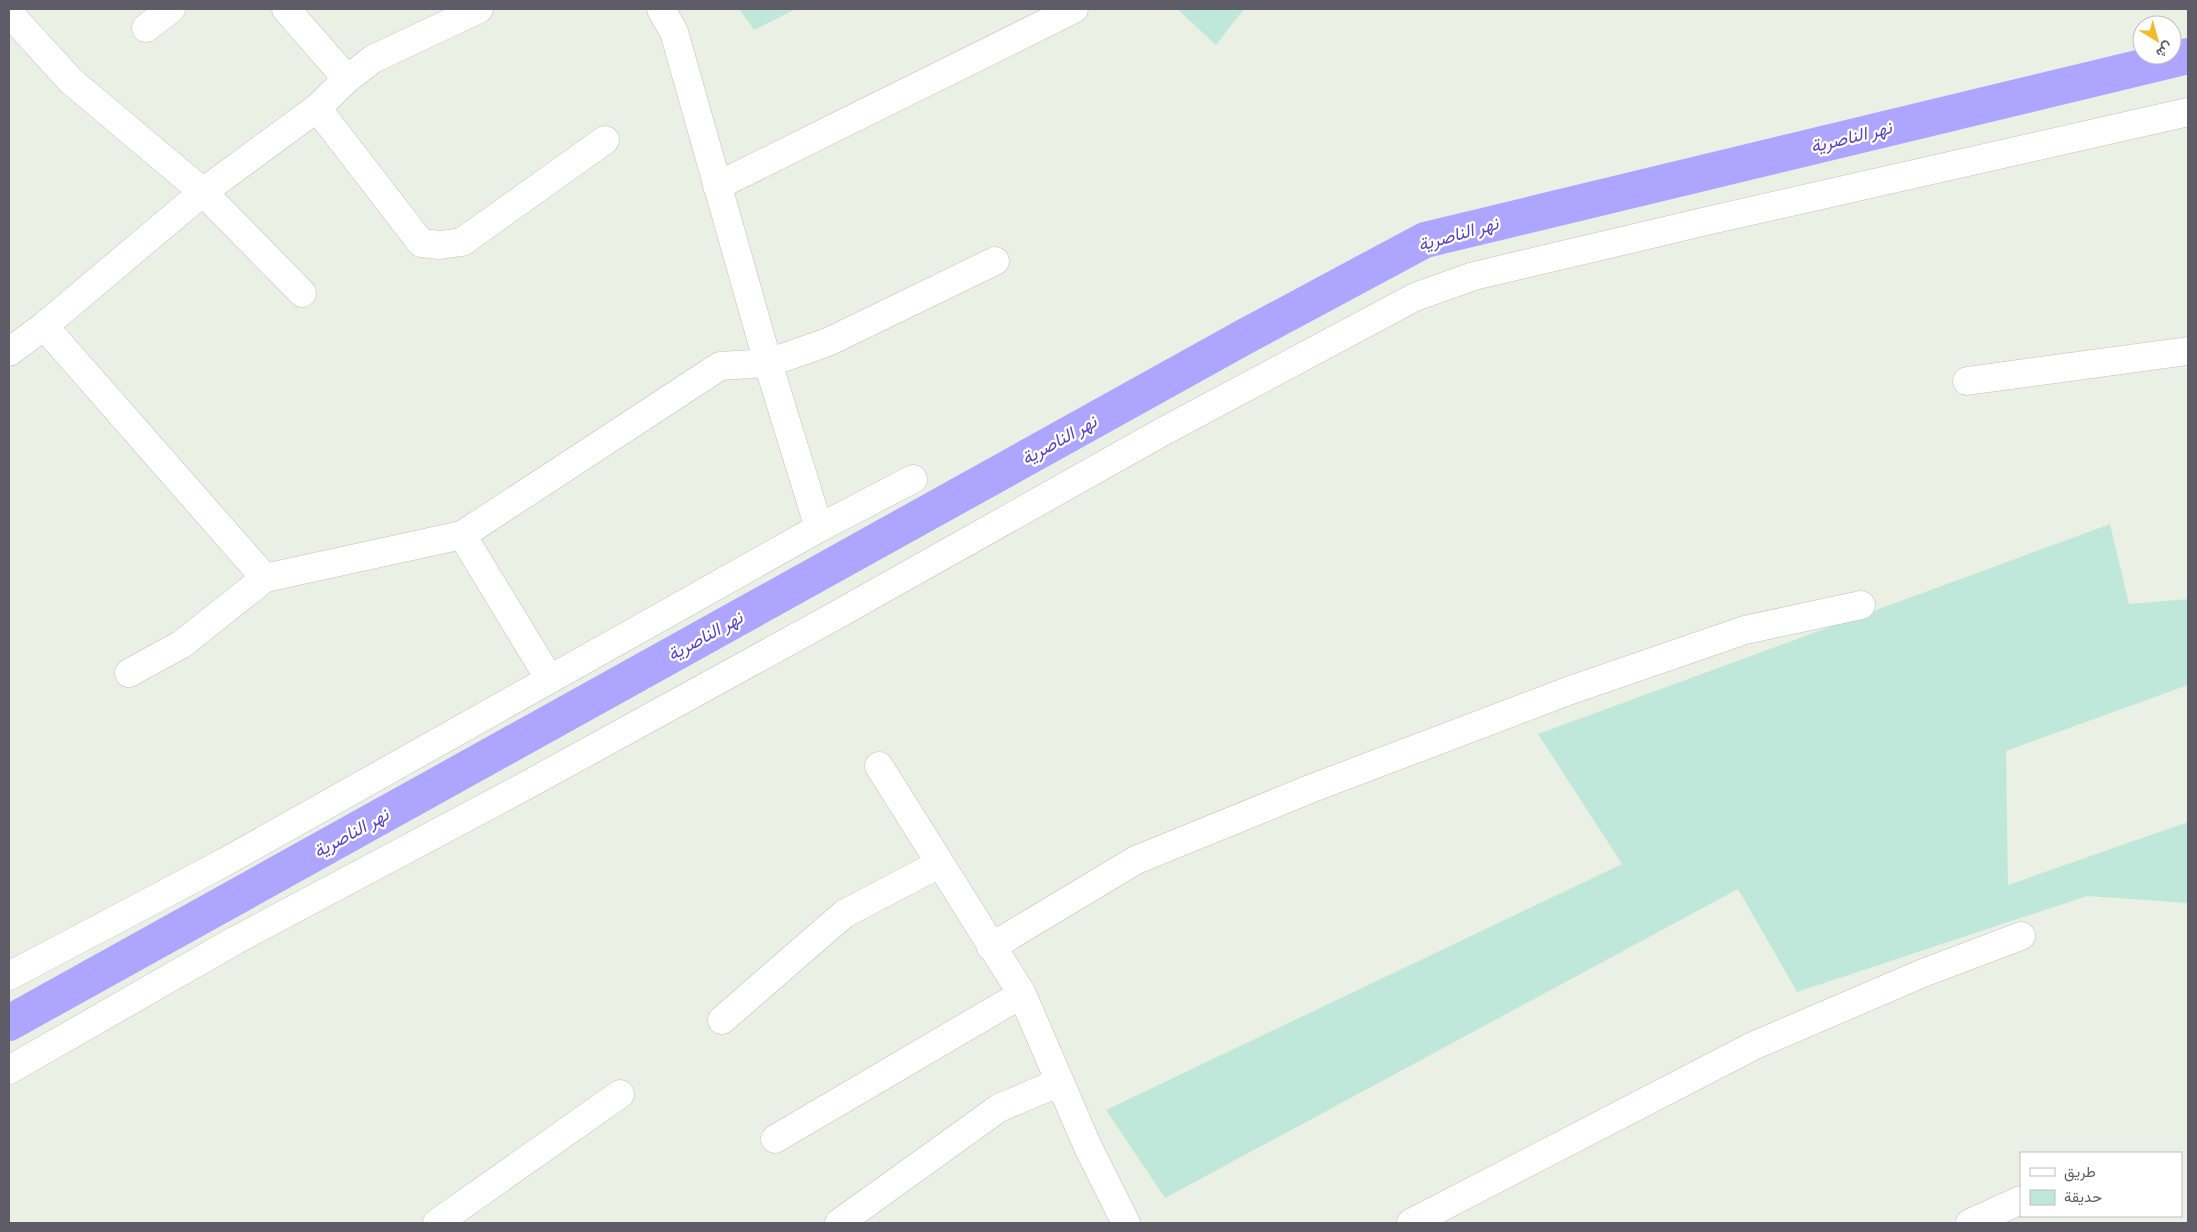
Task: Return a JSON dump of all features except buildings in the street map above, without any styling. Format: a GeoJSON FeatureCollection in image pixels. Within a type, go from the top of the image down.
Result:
{"type":"FeatureCollection","features":[{"type":"Feature","properties":{"kind":"street"},"geometry":{"type":"LineString","coordinates":[[146,28],[171,9]]}},
{"type":"Feature","properties":{"kind":"street"},"geometry":{"type":"LineString","coordinates":[[286,9],[347,79]]}},
{"type":"Feature","properties":{"kind":"street"},"geometry":{"type":"LineString","coordinates":[[9,351],[44,326],[203,192],[317,108],[347,79],[373,59],[480,9]]}},
{"type":"Feature","properties":{"kind":"street"},"geometry":{"type":"LineString","coordinates":[[661,9],[674,32],[768,362],[820,528]]}},
{"type":"Feature","properties":{"kind":"street"},"geometry":{"type":"LineString","coordinates":[[717,186],[1074,9]]}},
{"type":"Feature","properties":{"kind":"street"},"geometry":{"type":"LineString","coordinates":[[9,13],[71,81],[203,192],[302,293]]}},
{"type":"Feature","properties":{"kind":"street"},"geometry":{"type":"LineString","coordinates":[[317,108],[421,243],[440,245],[462,242],[604,140]]}},
{"type":"Feature","properties":{"kind":"street"},"geometry":{"type":"LineString","coordinates":[[9,1070],[236,940],[535,781],[833,617],[1172,426],[1415,297],[1474,276],[1711,220],[2188,112]]}},
{"type":"Feature","properties":{"kind":"street"},"geometry":{"type":"LineString","coordinates":[[129,673],[182,644],[265,578],[462,535],[720,366],[768,362],[828,342],[995,261]]}},
{"type":"Feature","properties":{"kind":"street"},"geometry":{"type":"LineString","coordinates":[[44,326],[265,578]]}},
{"type":"Feature","properties":{"kind":"street"},"geometry":{"type":"LineString","coordinates":[[1967,381],[2188,351]]}},
{"type":"Feature","properties":{"kind":"street"},"geometry":{"type":"LineString","coordinates":[[9,976],[223,863],[549,678],[820,528],[913,479]]}},
{"type":"Feature","properties":{"kind":"street"},"geometry":{"type":"LineString","coordinates":[[462,535],[549,678]]}},
{"type":"Feature","properties":{"kind":"street"},"geometry":{"type":"LineString","coordinates":[[991,947],[1136,860],[1301,793],[1568,691],[1745,630],[1861,605]]}},
{"type":"Feature","properties":{"kind":"street"},"geometry":{"type":"LineString","coordinates":[[879,766],[1022,994],[1088,1147],[1126,1223]]}},
{"type":"Feature","properties":{"kind":"street"},"geometry":{"type":"LineString","coordinates":[[722,1020],[844,914],[939,864]]}},
{"type":"Feature","properties":{"kind":"street"},"geometry":{"type":"LineString","coordinates":[[1411,1223],[1753,1046],[1923,973],[2021,936]]}},
{"type":"Feature","properties":{"kind":"street"},"geometry":{"type":"LineString","coordinates":[[775,1139],[1022,994]]}},
{"type":"Feature","properties":{"kind":"street"},"geometry":{"type":"LineString","coordinates":[[839,1223],[999,1108],[1060,1082]]}},
{"type":"Feature","properties":{"kind":"street"},"geometry":{"type":"LineString","coordinates":[[437,1223],[620,1094]]}},
{"type":"Feature","properties":{"kind":"street"},"geometry":{"type":"LineString","coordinates":[[1970,1223],[2020,1200]]}},
{"type":"Feature","properties":{"kind":"green space"},"geometry":{"type":"Polygon","coordinates":[[[739,9],[796,9],[754,30],[739,9]]]}},
{"type":"Feature","properties":{"kind":"green space"},"geometry":{"type":"Polygon","coordinates":[[[1177,9],[1244,9],[1216,45],[1177,9]]]}},
{"type":"Feature","properties":{"kind":"green space"},"geometry":{"type":"Polygon","coordinates":[[[2110,524],[2129,604],[2188,599],[2188,685],[2006,751],[2008,885],[2188,822],[2188,903],[2087,896],[1797,992],[1738,889],[1165,1198],[1106,1110],[1622,864],[1538,734],[2110,524]]]}},
{"type":"Feature","properties":{"kind":"waterway","name":"نهر الناصرية"},"geometry":{"type":"LineString","coordinates":[[9,1023],[1244,337],[1425,240],[2188,56]]}}]}
